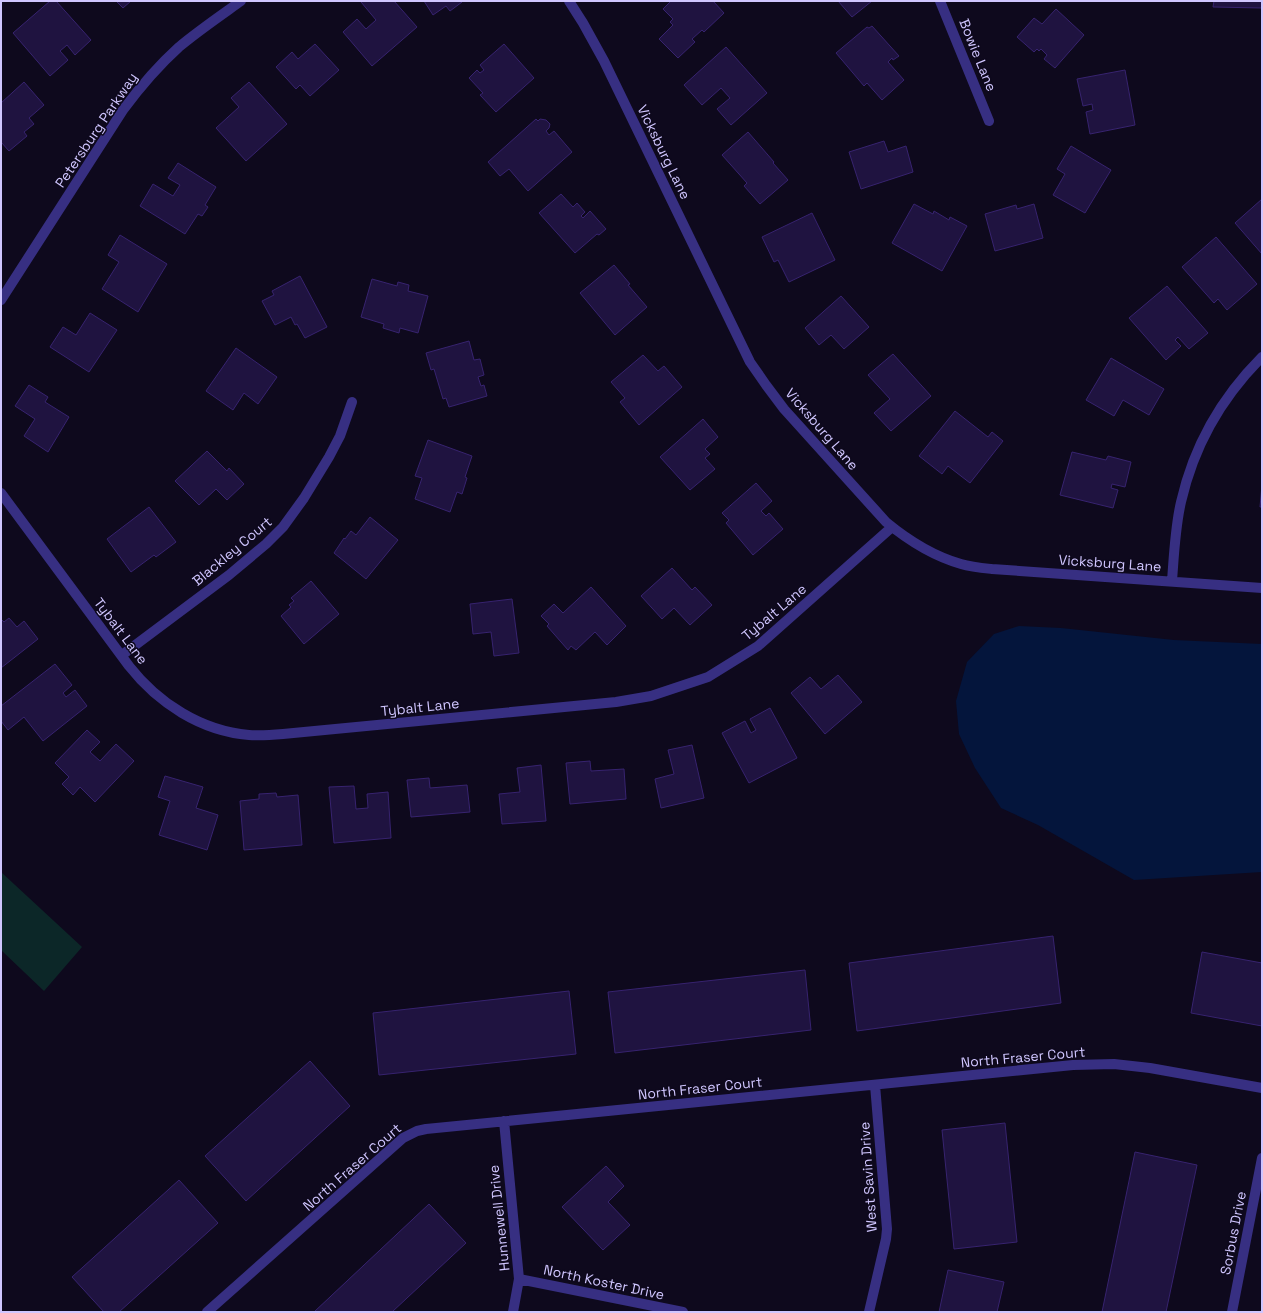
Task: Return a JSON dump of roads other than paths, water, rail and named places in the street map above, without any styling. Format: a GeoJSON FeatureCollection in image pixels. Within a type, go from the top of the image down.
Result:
{"type":"FeatureCollection","features":[{"type":"Feature","properties":{"kind":"street","name":"Petersburg Parkway"},"geometry":{"type":"LineString","coordinates":[[1,300],[123,110],[137,91],[178,48],[241,1]]}},
{"type":"Feature","properties":{"kind":"street","name":"Vicksburg Lane"},"geometry":{"type":"LineString","coordinates":[[569,1],[601,56],[750,362],[784,409],[880,516],[892,527],[905,538],[938,556],[963,564],[992,569],[1262,588]]}},
{"type":"Feature","properties":{"kind":"street","name":"Bowie Lane"},"geometry":{"type":"LineString","coordinates":[[940,1],[989,120]]}},
{"type":"Feature","properties":{"kind":"street"},"geometry":{"type":"LineString","coordinates":[[1172,581],[1180,503],[1198,449],[1221,405],[1235,385],[1262,357]]}},
{"type":"Feature","properties":{"kind":"street","name":"Blackley Court"},"geometry":{"type":"LineString","coordinates":[[122,655],[229,575],[266,544],[283,527],[304,498],[329,457],[340,436],[352,402]]}},
{"type":"Feature","properties":{"kind":"street","name":"Tybalt Lane"},"geometry":{"type":"LineString","coordinates":[[1,493],[137,676],[153,692],[182,713],[214,727],[248,735],[283,734],[640,699],[674,689],[708,677],[758,646],[892,527]]}},
{"type":"Feature","properties":{"kind":"street","name":"North Fraser Court"},"geometry":{"type":"LineString","coordinates":[[207,1312],[403,1138],[417,1131],[426,1129],[1073,1065],[1114,1064],[1150,1068],[1262,1088]]}},
{"type":"Feature","properties":{"kind":"street","name":"West Savin Drive"},"geometry":{"type":"LineString","coordinates":[[869,1312],[887,1229],[875,1085]]}},
{"type":"Feature","properties":{"kind":"street","name":"Hunnewell Drive"},"geometry":{"type":"LineString","coordinates":[[504,1121],[520,1279],[513,1312]]}},
{"type":"Feature","properties":{"kind":"street","name":"Sorbus Drive"},"geometry":{"type":"LineString","coordinates":[[1232,1312],[1262,1158]]}},
{"type":"Feature","properties":{"kind":"street","name":"North Koster Drive"},"geometry":{"type":"LineString","coordinates":[[520,1279],[683,1312]]}},
{"type":"Feature","properties":{"kind":"water"},"geometry":{"type":"Polygon","coordinates":[[[1019,626],[1061,628],[1174,640],[1262,644],[1262,872],[1134,880],[1038,825],[1001,808],[975,768],[959,734],[956,701],[967,662],[994,634],[1019,626]]]}}]}
